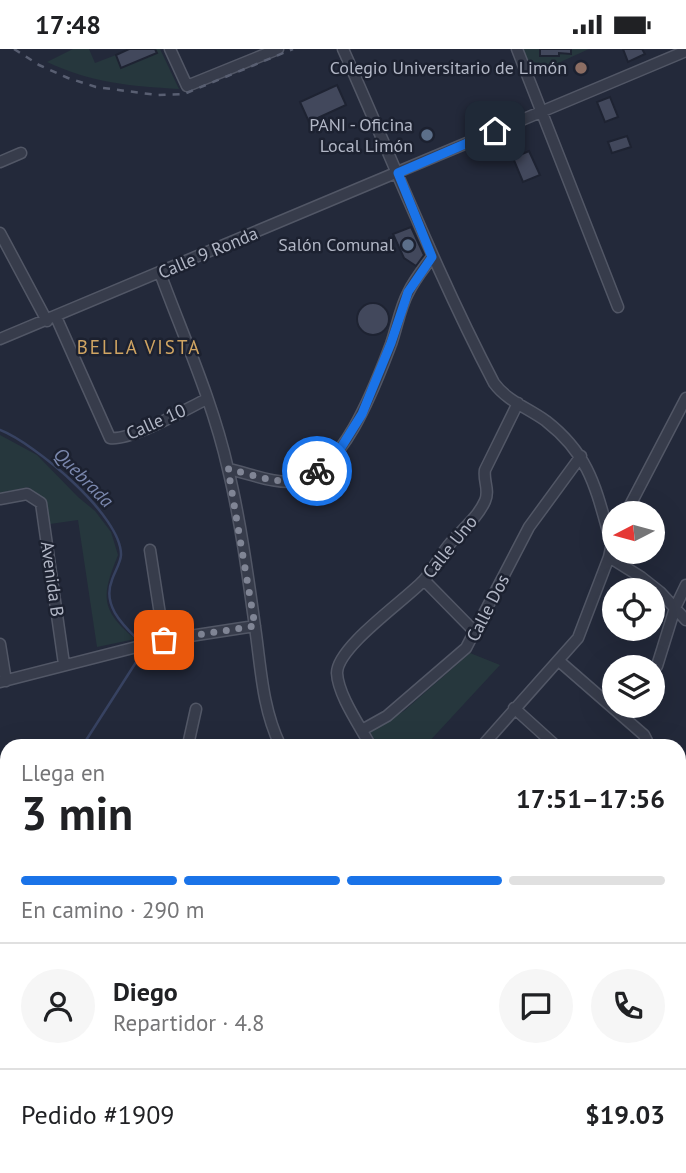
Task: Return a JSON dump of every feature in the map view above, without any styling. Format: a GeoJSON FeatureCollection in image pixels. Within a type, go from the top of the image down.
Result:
{"type":"FeatureCollection","features":[{"type":"Feature","properties":{"kind":"street"},"geometry":{"type":"LineString","coordinates":[[170,49],[187,86],[278,49]]}},
{"type":"Feature","properties":{"kind":"street"},"geometry":{"type":"LineString","coordinates":[[343,49],[432,257],[494,383],[501,393],[544,420],[581,456],[602,507]]}},
{"type":"Feature","properties":{"kind":"street"},"geometry":{"type":"LineString","coordinates":[[517,49],[618,307]]}},
{"type":"Feature","properties":{"kind":"street","name":"Calle 9 Ronda"},"geometry":{"type":"LineString","coordinates":[[0,339],[686,51]]}},
{"type":"Feature","properties":{"kind":"street"},"geometry":{"type":"LineString","coordinates":[[0,162],[21,153]]}},
{"type":"Feature","properties":{"kind":"street"},"geometry":{"type":"LineString","coordinates":[[0,233],[51,319]]}},
{"type":"Feature","properties":{"kind":"street"},"geometry":{"type":"LineString","coordinates":[[228,469],[296,481],[312,476],[337,454],[362,414],[408,292],[432,257]]}},
{"type":"Feature","properties":{"kind":"street"},"geometry":{"type":"LineString","coordinates":[[160,273],[206,399],[228,469],[255,626],[263,697],[269,722],[277,739]]}},
{"type":"Feature","properties":{"kind":"street","name":"Calle 10"},"geometry":{"type":"LineString","coordinates":[[51,319],[110,438],[117,439],[133,434],[206,399]]}},
{"type":"Feature","properties":{"kind":"street"},"geometry":{"type":"LineString","coordinates":[[632,501],[686,398]]}},
{"type":"Feature","properties":{"kind":"street","name":"Calle Uno"},"geometry":{"type":"LineString","coordinates":[[362,730],[341,691],[338,667],[348,648],[424,580],[449,545],[479,512],[487,495],[485,470],[518,403]]}},
{"type":"Feature","properties":{"kind":"street","name":"Calle Dos"},"geometry":{"type":"LineString","coordinates":[[362,730],[387,716],[466,648],[529,527],[581,456]]}},
{"type":"Feature","properties":{"kind":"street","name":"Avenida B"},"geometry":{"type":"LineString","coordinates":[[0,499],[27,493],[41,503],[64,664]]}},
{"type":"Feature","properties":{"kind":"street"},"geometry":{"type":"LineString","coordinates":[[150,550],[164,640]]}},
{"type":"Feature","properties":{"kind":"street"},"geometry":{"type":"LineString","coordinates":[[488,739],[578,638],[606,564]]}},
{"type":"Feature","properties":{"kind":"street"},"geometry":{"type":"LineString","coordinates":[[621,564],[660,592],[686,620]]}},
{"type":"Feature","properties":{"kind":"street"},"geometry":{"type":"LineString","coordinates":[[424,580],[476,633]]}},
{"type":"Feature","properties":{"kind":"street"},"geometry":{"type":"LineString","coordinates":[[660,655],[675,608],[686,585]]}},
{"type":"Feature","properties":{"kind":"street"},"geometry":{"type":"LineString","coordinates":[[0,644],[3,681],[164,640],[255,626]]}},
{"type":"Feature","properties":{"kind":"street"},"geometry":{"type":"LineString","coordinates":[[559,661],[647,739]]}},
{"type":"Feature","properties":{"kind":"street"},"geometry":{"type":"LineString","coordinates":[[514,708],[548,739]]}},
{"type":"Feature","properties":{"kind":"street"},"geometry":{"type":"LineString","coordinates":[[189,739],[196,709]]}},
{"type":"Feature","properties":{"kind":"street"},"geometry":{"type":"LineString","coordinates":[[362,730],[367,739]]}},
{"type":"Feature","properties":{"kind":"shaded area"},"geometry":{"type":"Polygon","coordinates":[[[73,49],[89,49],[95,63],[116,55],[121,67],[157,53],[155,49],[160,49],[179,89],[112,82],[80,75],[47,62],[73,49]]]}},
{"type":"Feature","properties":{"kind":"shaded area"},"geometry":{"type":"Polygon","coordinates":[[[523,49],[589,49],[534,74],[523,49]]]}},
{"type":"Feature","properties":{"kind":"shaded area"},"geometry":{"type":"Polygon","coordinates":[[[0,435],[37,455],[95,511],[111,532],[118,555],[109,581],[107,601],[115,619],[135,639],[97,647],[78,520],[50,524],[44,498],[28,487],[0,493],[0,435]]]}},
{"type":"Feature","properties":{"kind":"shaded area"},"geometry":{"type":"Polygon","coordinates":[[[470,653],[500,665],[432,739],[374,739],[370,731],[404,711],[470,653]]]}},
{"type":"Feature","properties":{"kind":"building"},"geometry":{"type":"Polygon","coordinates":[[[129,49],[155,49],[157,53],[121,68],[116,55],[129,49]]]}},
{"type":"Feature","properties":{"kind":"building"},"geometry":{"type":"Polygon","coordinates":[[[540,49],[571,49],[571,54],[540,56],[540,49]]]}},
{"type":"Feature","properties":{"kind":"building"},"geometry":{"type":"Polygon","coordinates":[[[623,49],[642,49],[645,54],[628,62],[623,49]]]}},
{"type":"Feature","properties":{"kind":"building"},"geometry":{"type":"Polygon","coordinates":[[[337,85],[346,105],[309,122],[300,102],[337,85]]]}},
{"type":"Feature","properties":{"kind":"building"},"geometry":{"type":"Polygon","coordinates":[[[610,97],[618,117],[605,122],[597,102],[610,97]]]}},
{"type":"Feature","properties":{"kind":"building"},"geometry":{"type":"Polygon","coordinates":[[[627,136],[631,147],[612,153],[608,142],[627,136]]]}},
{"type":"Feature","properties":{"kind":"building"},"geometry":{"type":"Polygon","coordinates":[[[529,151],[540,175],[523,182],[513,158],[529,151]]]}},
{"type":"Feature","properties":{"kind":"building","name":"Salón Comunal"},"geometry":{"type":"Polygon","coordinates":[[[411,227],[424,255],[416,266],[404,258],[393,234],[411,227]]]}},
{"type":"Feature","properties":{"kind":"building"},"geometry":{"type":"Polygon","coordinates":[[[373,303],[384,308],[389,319],[384,330],[373,335],[362,330],[357,319],[362,308],[373,303]]]}},
{"type":"Feature","properties":{"kind":"waterway","name":"Quebrada"},"geometry":{"type":"LineString","coordinates":[[0,430],[53,465],[74,483],[107,521],[117,539],[121,555],[110,589],[112,606],[120,621],[139,644]]}},
{"type":"Feature","properties":{"kind":"waterway","name":"Quebrada"},"geometry":{"type":"LineString","coordinates":[[87,739],[140,656],[141,650]]}},
{"type":"Feature","properties":{"kind":"railway"},"geometry":{"type":"LineString","coordinates":[[14,49],[39,65],[68,78],[96,87],[157,95],[184,94],[293,49]]}},
{"type":"Feature","properties":{"kind":"way so far"},"geometry":{"type":"LineString","coordinates":[[164,640],[255,626],[228,469],[296,481],[312,476],[317,471]]}},
{"type":"Feature","properties":{"kind":"place","name":"Colegio Universitario de Limón"},"geometry":{"type":"Point","coordinates":[581,68]}},
{"type":"Feature","properties":{"kind":"place","name":"PANI - Oficina Local Limón"},"geometry":{"type":"Point","coordinates":[427,135]}},
{"type":"Feature","properties":{"kind":"place","name":"Salón Comunal"},"geometry":{"type":"Point","coordinates":[408,245]}},
{"type":"Feature","properties":{"kind":"district","name":"BELLA VISTA"},"geometry":{"type":"Point","coordinates":[139,347]}},
{"type":"Feature","properties":{"kind":"route"},"geometry":{"type":"LineString","coordinates":[[317,471],[337,454],[362,414],[408,292],[432,257],[398,173],[495,131]]}}]}
